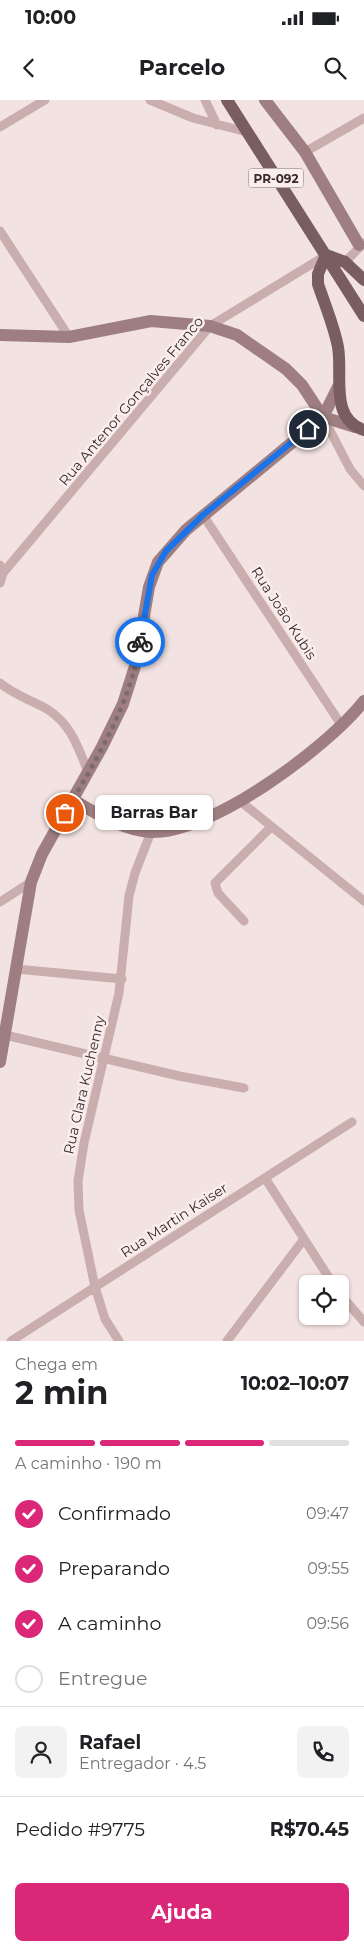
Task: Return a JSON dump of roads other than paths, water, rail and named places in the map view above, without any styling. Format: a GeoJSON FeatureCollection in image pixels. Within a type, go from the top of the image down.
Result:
{"type":"FeatureCollection","features":[{"type":"Feature","properties":{"kind":"main road","name":"PR-092"},"geometry":{"type":"LineString","coordinates":[[227,100],[364,316]]}},
{"type":"Feature","properties":{"kind":"main road","name":"PR-092"},"geometry":{"type":"LineString","coordinates":[[265,100],[305,152],[362,244]]}},
{"type":"Feature","properties":{"kind":"main road"},"geometry":{"type":"LineString","coordinates":[[359,429],[342,408],[338,347],[318,284],[318,274],[326,255],[345,262],[364,280]]}},
{"type":"Feature","properties":{"kind":"main road"},"geometry":{"type":"LineString","coordinates":[[0,335],[69,337],[151,321],[210,326],[236,335],[286,370],[302,385],[323,417],[359,429]]}},
{"type":"Feature","properties":{"kind":"main road"},"geometry":{"type":"LineString","coordinates":[[0,1062],[32,882],[42,854],[114,723],[131,682],[152,575],[166,551],[203,515],[323,417],[339,385]]}},
{"type":"Feature","properties":{"kind":"main road"},"geometry":{"type":"LineString","coordinates":[[73,800],[117,823],[151,832],[193,822],[240,801],[315,750],[342,726],[364,701]]}},
{"type":"Feature","properties":{"kind":"street"},"geometry":{"type":"LineString","coordinates":[[0,127],[45,100]]}},
{"type":"Feature","properties":{"kind":"street"},"geometry":{"type":"LineString","coordinates":[[150,100],[217,125],[247,132]]}},
{"type":"Feature","properties":{"kind":"street"},"geometry":{"type":"LineString","coordinates":[[205,100],[217,125]]}},
{"type":"Feature","properties":{"kind":"street"},"geometry":{"type":"LineString","coordinates":[[305,152],[364,118]]}},
{"type":"Feature","properties":{"kind":"street"},"geometry":{"type":"LineString","coordinates":[[0,231],[69,337]]}},
{"type":"Feature","properties":{"kind":"street"},"geometry":{"type":"LineString","coordinates":[[345,262],[362,244]]}},
{"type":"Feature","properties":{"kind":"street","name":"Rua Antenor Gonçalves Franco"},"geometry":{"type":"LineString","coordinates":[[0,584],[2,569],[210,326],[326,255]]}},
{"type":"Feature","properties":{"kind":"street"},"geometry":{"type":"LineString","coordinates":[[323,417],[350,469],[364,486]]}},
{"type":"Feature","properties":{"kind":"street","name":"Rua João Kubis"},"geometry":{"type":"LineString","coordinates":[[203,515],[342,726]]}},
{"type":"Feature","properties":{"kind":"street"},"geometry":{"type":"LineString","coordinates":[[0,683],[16,695],[47,709],[65,723],[75,738],[88,772]]}},
{"type":"Feature","properties":{"kind":"street"},"geometry":{"type":"LineString","coordinates":[[240,801],[364,901]]}},
{"type":"Feature","properties":{"kind":"street"},"geometry":{"type":"LineString","coordinates":[[244,921],[218,893],[215,883],[271,827]]}},
{"type":"Feature","properties":{"kind":"street","name":"Rua Clara Kuchenny"},"geometry":{"type":"LineString","coordinates":[[119,1341],[105,1318],[95,1287],[82,1226],[78,1181],[84,1143],[122,979],[129,896],[137,866],[151,832]]}},
{"type":"Feature","properties":{"kind":"street"},"geometry":{"type":"LineString","coordinates":[[0,902],[32,882]]}},
{"type":"Feature","properties":{"kind":"street"},"geometry":{"type":"LineString","coordinates":[[16,969],[122,979]]}},
{"type":"Feature","properties":{"kind":"street"},"geometry":{"type":"LineString","coordinates":[[5,1035],[244,1088]]}},
{"type":"Feature","properties":{"kind":"street","name":"Rua Martin Kaiser"},"geometry":{"type":"LineString","coordinates":[[11,1341],[352,1122]]}},
{"type":"Feature","properties":{"kind":"street"},"geometry":{"type":"LineString","coordinates":[[265,1178],[327,1275]]}},
{"type":"Feature","properties":{"kind":"street"},"geometry":{"type":"LineString","coordinates":[[227,1341],[304,1239]]}},
{"type":"Feature","properties":{"kind":"street"},"geometry":{"type":"LineString","coordinates":[[349,1304],[364,1322]]}},
{"type":"Feature","properties":{"kind":"place","name":"Barras Bar"},"geometry":{"type":"Point","coordinates":[65,813]}}]}
